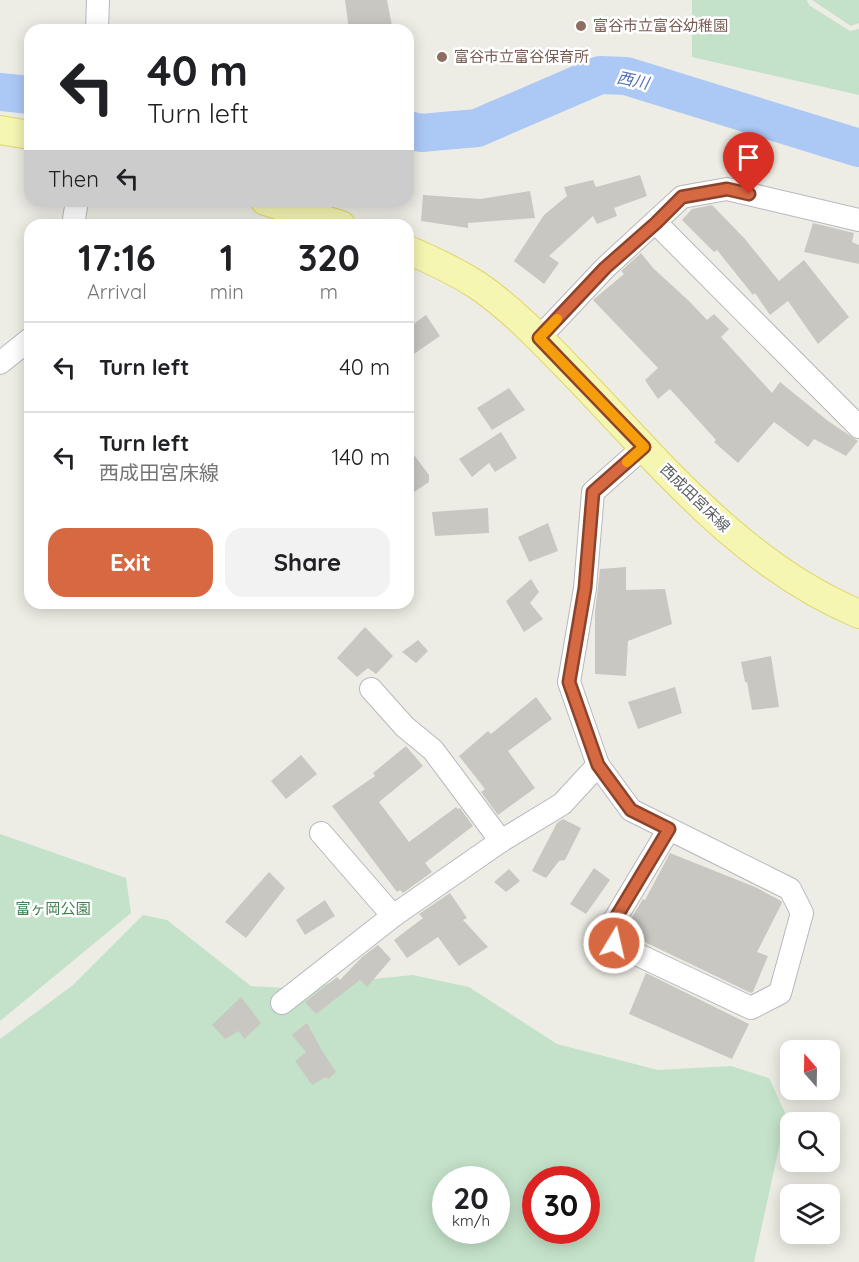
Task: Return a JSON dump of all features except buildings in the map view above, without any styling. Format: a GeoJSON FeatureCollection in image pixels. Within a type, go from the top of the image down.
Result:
{"type":"FeatureCollection","features":[{"type":"Feature","properties":{"kind":"main road"},"geometry":{"type":"LineString","coordinates":[[0,130],[24,134]]}},
{"type":"Feature","properties":{"kind":"main road"},"geometry":{"type":"LineString","coordinates":[[284,207],[322,219]]}},
{"type":"Feature","properties":{"kind":"main road","name":"西成田宮床線"},"geometry":{"type":"LineString","coordinates":[[414,252],[437,262],[478,286],[539,338],[696,501],[748,548],[795,580],[859,614]]}},
{"type":"Feature","properties":{"kind":"street"},"geometry":{"type":"LineString","coordinates":[[97,24],[98,0]]}},
{"type":"Feature","properties":{"kind":"street"},"geometry":{"type":"LineString","coordinates":[[539,338],[605,268],[682,197],[727,189],[859,220]]}},
{"type":"Feature","properties":{"kind":"street"},"geometry":{"type":"LineString","coordinates":[[656,223],[859,427]]}},
{"type":"Feature","properties":{"kind":"street"},"geometry":{"type":"LineString","coordinates":[[0,363],[24,344]]}},
{"type":"Feature","properties":{"kind":"street"},"geometry":{"type":"LineString","coordinates":[[644,447],[593,492],[585,588],[569,682],[598,765],[631,810],[790,889],[802,913],[780,993],[751,1008],[614,943],[612,924],[669,829]]}},
{"type":"Feature","properties":{"kind":"street"},"geometry":{"type":"LineString","coordinates":[[371,689],[405,727],[433,750],[501,841]]}},
{"type":"Feature","properties":{"kind":"street"},"geometry":{"type":"LineString","coordinates":[[282,1003],[393,915],[501,841],[562,804],[598,765]]}},
{"type":"Feature","properties":{"kind":"street"},"geometry":{"type":"LineString","coordinates":[[321,833],[393,915]]}},
{"type":"Feature","properties":{"kind":"green space"},"geometry":{"type":"Polygon","coordinates":[[[692,0],[807,0],[809,5],[850,31],[859,29],[859,95],[692,57],[692,0]]]}},
{"type":"Feature","properties":{"kind":"green space"},"geometry":{"type":"Polygon","coordinates":[[[812,0],[859,0],[859,23],[851,26],[812,0]]]}},
{"type":"Feature","properties":{"kind":"green space","name":"富ヶ岡公園"},"geometry":{"type":"Polygon","coordinates":[[[0,834],[126,878],[131,913],[0,1021],[0,834]]]}},
{"type":"Feature","properties":{"kind":"green space"},"geometry":{"type":"Polygon","coordinates":[[[143,915],[167,920],[251,986],[285,988],[413,975],[469,987],[557,1044],[658,1070],[731,1066],[769,1078],[785,1112],[780,1112],[780,1143],[754,1262],[0,1262],[0,1039],[73,985],[143,915]]]}},
{"type":"Feature","properties":{"kind":"waterway","name":"西川"},"geometry":{"type":"LineString","coordinates":[[414,131],[421,133],[477,128],[600,75],[626,76],[859,148]]}},
{"type":"Feature","properties":{"kind":"waterway","name":"西川"},"geometry":{"type":"LineString","coordinates":[[0,92],[24,94]]}},
{"type":"Feature","properties":{"kind":"slow traffic"},"geometry":{"type":"LineString","coordinates":[[557,319],[539,338],[644,447],[627,462]]}},
{"type":"Feature","properties":{"kind":"place","name":"富谷市立富谷幼稚園"},"geometry":{"type":"Point","coordinates":[581,26]}},
{"type":"Feature","properties":{"kind":"place","name":"富谷市立富谷保育所"},"geometry":{"type":"Point","coordinates":[442,57]}},
{"type":"Feature","properties":{"kind":"route"},"geometry":{"type":"LineString","coordinates":[[614,943],[612,924],[669,829],[631,810],[598,765],[569,682],[585,588],[593,492],[644,447],[539,338],[605,268],[682,197],[727,189],[749,194]]}}]}
